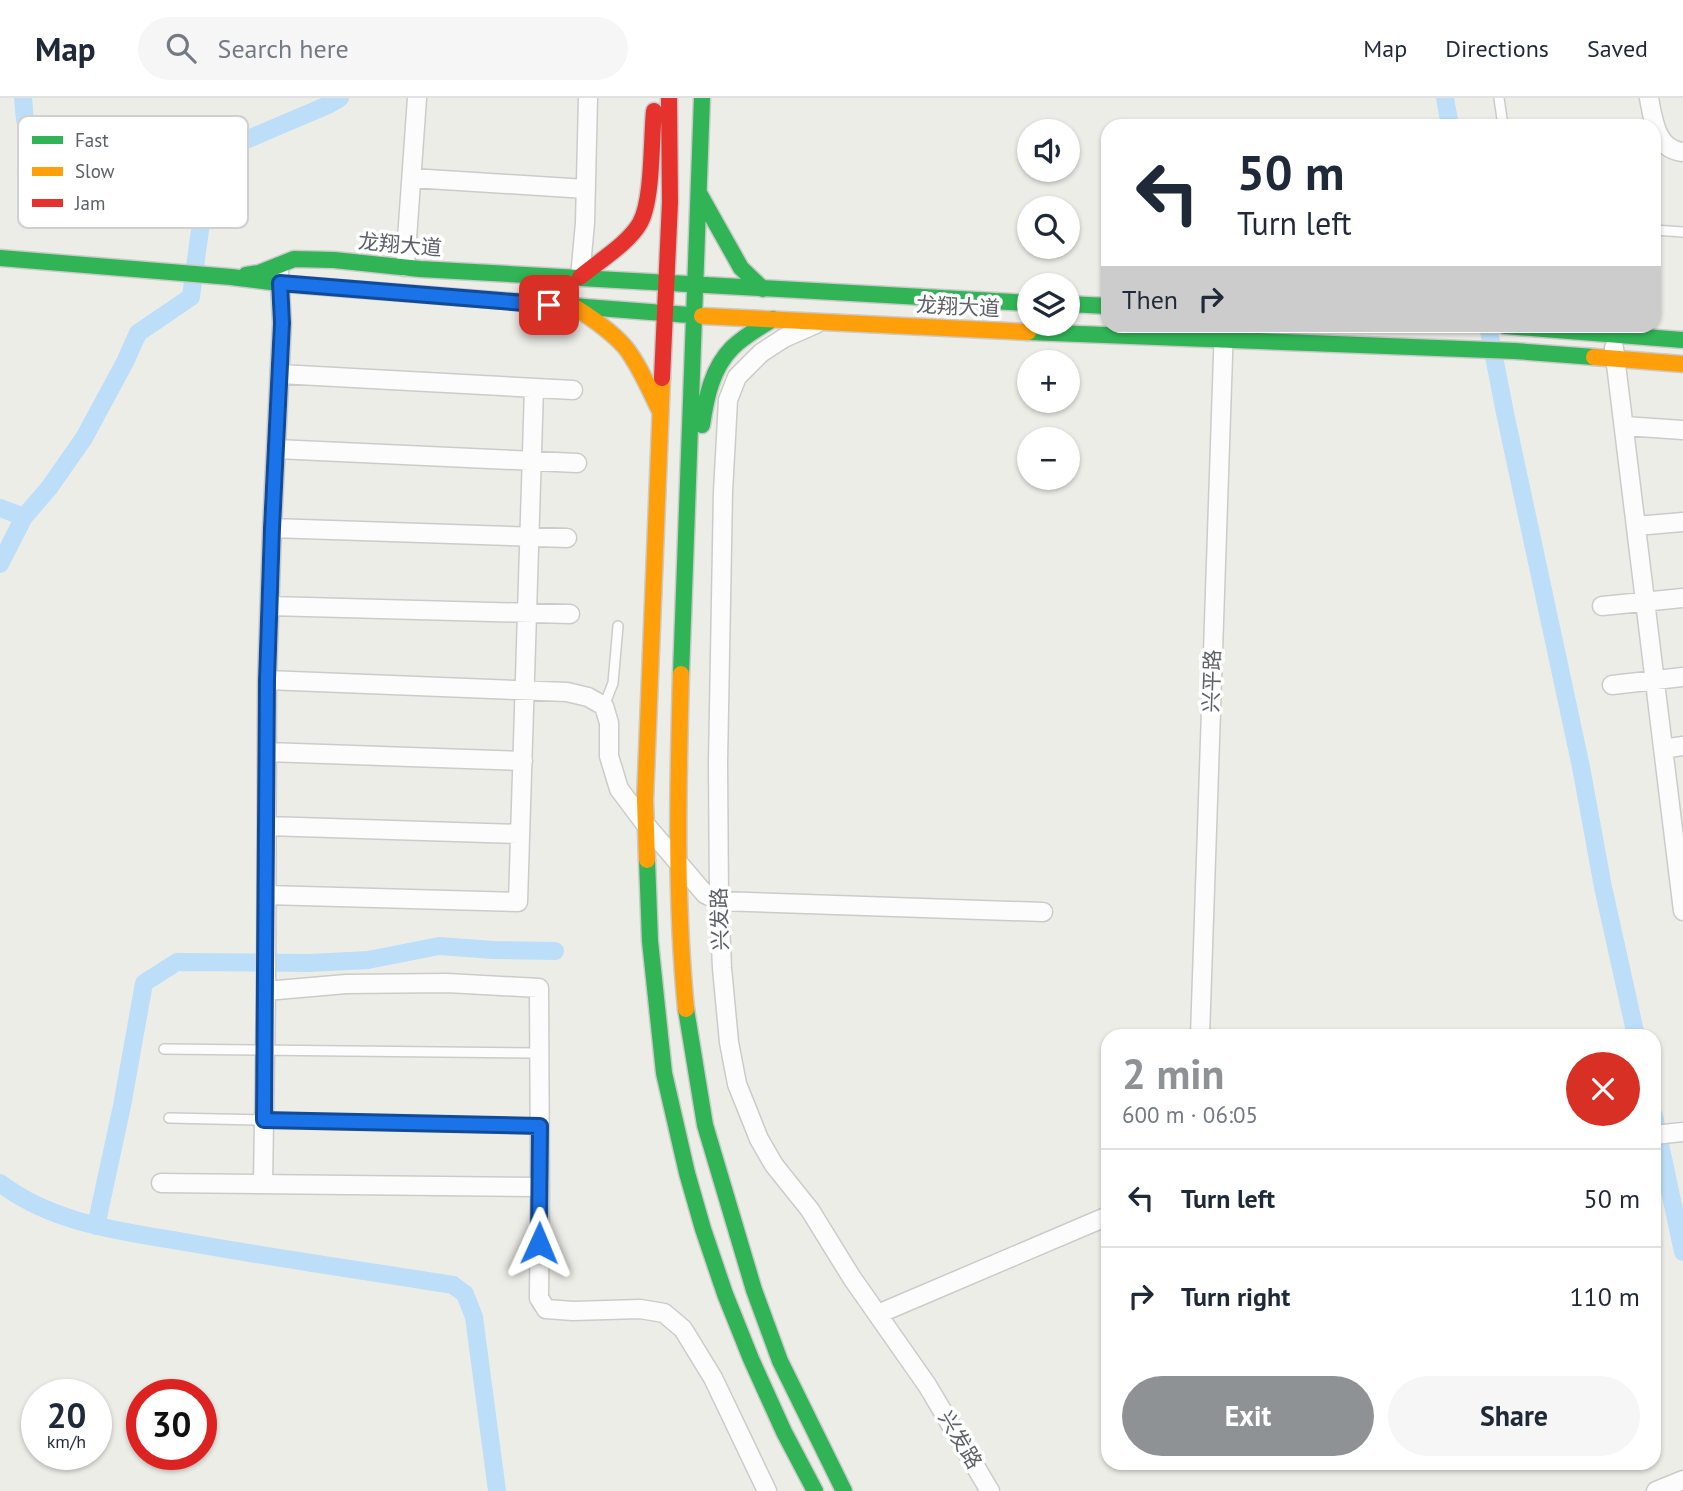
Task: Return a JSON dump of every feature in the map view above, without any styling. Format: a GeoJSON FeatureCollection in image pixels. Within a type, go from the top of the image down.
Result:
{"type":"FeatureCollection","features":[{"type":"Feature","properties":{"kind":"main road"},"geometry":{"type":"LineString","coordinates":[[580,277],[624,241],[641,222],[647,204],[655,98]]}},
{"type":"Feature","properties":{"kind":"main road"},"geometry":{"type":"LineString","coordinates":[[669,98],[670,202],[646,788],[650,940],[664,1073],[703,1229],[738,1326],[784,1432],[815,1491]]}},
{"type":"Feature","properties":{"kind":"main road"},"geometry":{"type":"LineString","coordinates":[[702,98],[679,740],[679,922],[686,1007],[705,1125],[754,1290],[780,1361],[844,1491]]}},
{"type":"Feature","properties":{"kind":"main road"},"geometry":{"type":"LineString","coordinates":[[700,195],[741,268],[763,289]]}},
{"type":"Feature","properties":{"kind":"main road","name":"龙翔大道"},"geometry":{"type":"LineString","coordinates":[[0,258],[664,314],[1004,331],[1101,331]]}},
{"type":"Feature","properties":{"kind":"main road","name":"龙翔大道"},"geometry":{"type":"LineString","coordinates":[[232,277],[259,272],[294,260],[334,260],[405,267],[1017,302]]}},
{"type":"Feature","properties":{"kind":"main road"},"geometry":{"type":"LineString","coordinates":[[1080,305],[1101,306]]}},
{"type":"Feature","properties":{"kind":"main road"},"geometry":{"type":"LineString","coordinates":[[576,307],[624,345],[660,411]]}},
{"type":"Feature","properties":{"kind":"main road"},"geometry":{"type":"LineString","coordinates":[[685,556],[698,499],[701,436],[708,393],[729,352],[773,319]]}},
{"type":"Feature","properties":{"kind":"main road","name":"龙翔大道"},"geometry":{"type":"LineString","coordinates":[[1238,333],[1683,364]]}},
{"type":"Feature","properties":{"kind":"main road"},"geometry":{"type":"LineString","coordinates":[[1601,333],[1683,340]]}},
{"type":"Feature","properties":{"kind":"street"},"geometry":{"type":"LineString","coordinates":[[405,267],[417,98]]}},
{"type":"Feature","properties":{"kind":"street"},"geometry":{"type":"LineString","coordinates":[[580,277],[585,223],[588,98]]}},
{"type":"Feature","properties":{"kind":"street"},"geometry":{"type":"LineString","coordinates":[[1649,98],[1653,119]]}},
{"type":"Feature","properties":{"kind":"street"},"geometry":{"type":"LineString","coordinates":[[1661,141],[1680,152]]}},
{"type":"Feature","properties":{"kind":"street"},"geometry":{"type":"LineString","coordinates":[[1661,155],[1680,152]]}},
{"type":"Feature","properties":{"kind":"street"},"geometry":{"type":"LineString","coordinates":[[412,178],[586,189]]}},
{"type":"Feature","properties":{"kind":"street"},"geometry":{"type":"LineString","coordinates":[[263,1184],[267,680],[282,323],[279,264]]}},
{"type":"Feature","properties":{"kind":"street","name":"兴发路"},"geometry":{"type":"LineString","coordinates":[[822,321],[784,338],[761,353],[737,377],[728,400],[723,492],[719,901],[729,1042],[737,1084],[759,1139],[774,1165],[810,1210],[852,1278],[927,1385],[990,1491]]}},
{"type":"Feature","properties":{"kind":"street","name":"兴平路"},"geometry":{"type":"LineString","coordinates":[[1200,1029],[1224,333]]}},
{"type":"Feature","properties":{"kind":"street"},"geometry":{"type":"LineString","coordinates":[[1613,334],[1663,749],[1678,826],[1683,905]]}},
{"type":"Feature","properties":{"kind":"street"},"geometry":{"type":"LineString","coordinates":[[280,374],[573,390]]}},
{"type":"Feature","properties":{"kind":"street"},"geometry":{"type":"LineString","coordinates":[[267,895],[518,902],[534,387]]}},
{"type":"Feature","properties":{"kind":"street"},"geometry":{"type":"LineString","coordinates":[[1624,426],[1683,430]]}},
{"type":"Feature","properties":{"kind":"street"},"geometry":{"type":"LineString","coordinates":[[276,449],[577,463]]}},
{"type":"Feature","properties":{"kind":"street"},"geometry":{"type":"LineString","coordinates":[[1636,526],[1683,522]]}},
{"type":"Feature","properties":{"kind":"street"},"geometry":{"type":"LineString","coordinates":[[272,528],[567,538]]}},
{"type":"Feature","properties":{"kind":"street"},"geometry":{"type":"LineString","coordinates":[[1602,606],[1683,598]]}},
{"type":"Feature","properties":{"kind":"street"},"geometry":{"type":"LineString","coordinates":[[270,606],[570,614]]}},
{"type":"Feature","properties":{"kind":"street"},"geometry":{"type":"LineString","coordinates":[[1612,685],[1683,677]]}},
{"type":"Feature","properties":{"kind":"street"},"geometry":{"type":"LineString","coordinates":[[267,680],[567,692],[588,697],[604,706],[609,723],[609,756],[619,789],[705,894],[719,901],[1043,912]]}},
{"type":"Feature","properties":{"kind":"street"},"geometry":{"type":"LineString","coordinates":[[1663,749],[1683,746]]}},
{"type":"Feature","properties":{"kind":"street"},"geometry":{"type":"LineString","coordinates":[[267,752],[523,761]]}},
{"type":"Feature","properties":{"kind":"street"},"geometry":{"type":"LineString","coordinates":[[267,826],[520,834]]}},
{"type":"Feature","properties":{"kind":"street"},"geometry":{"type":"LineString","coordinates":[[266,987],[447,983],[539,988],[539,1298],[546,1309],[640,1309],[664,1313],[683,1329],[713,1378],[767,1491]]}},
{"type":"Feature","properties":{"kind":"street"},"geometry":{"type":"LineString","coordinates":[[1661,1134],[1682,1132]]}},
{"type":"Feature","properties":{"kind":"street"},"geometry":{"type":"LineString","coordinates":[[161,1182],[540,1187]]}},
{"type":"Feature","properties":{"kind":"street"},"geometry":{"type":"LineString","coordinates":[[878,1314],[1101,1219]]}},
{"type":"Feature","properties":{"kind":"street"},"geometry":{"type":"LineString","coordinates":[[1656,1491],[1683,1480]]}},
{"type":"Feature","properties":{"kind":"lane"},"geometry":{"type":"LineString","coordinates":[[1499,98],[1502,119]]}},
{"type":"Feature","properties":{"kind":"lane"},"geometry":{"type":"LineString","coordinates":[[1661,230],[1683,232]]}},
{"type":"Feature","properties":{"kind":"lane"},"geometry":{"type":"LineString","coordinates":[[604,706],[613,683],[618,626]]}},
{"type":"Feature","properties":{"kind":"lane"},"geometry":{"type":"LineString","coordinates":[[164,1049],[540,1053]]}},
{"type":"Feature","properties":{"kind":"lane"},"geometry":{"type":"LineString","coordinates":[[169,1118],[540,1126]]}},
{"type":"Feature","properties":{"kind":"waterway"},"geometry":{"type":"LineString","coordinates":[[23,98],[25,116]]}},
{"type":"Feature","properties":{"kind":"waterway"},"geometry":{"type":"LineString","coordinates":[[248,139],[340,98]]}},
{"type":"Feature","properties":{"kind":"waterway"},"geometry":{"type":"LineString","coordinates":[[1445,98],[1449,119]]}},
{"type":"Feature","properties":{"kind":"waterway"},"geometry":{"type":"LineString","coordinates":[[0,564],[24,517],[49,488],[84,438],[138,333],[191,297],[200,228]]}},
{"type":"Feature","properties":{"kind":"waterway"},"geometry":{"type":"LineString","coordinates":[[1489,333],[1634,1029]]}},
{"type":"Feature","properties":{"kind":"waterway"},"geometry":{"type":"LineString","coordinates":[[0,508],[24,517]]}},
{"type":"Feature","properties":{"kind":"waterway"},"geometry":{"type":"LineString","coordinates":[[96,1226],[122,1106],[144,983],[177,962],[310,963],[368,960],[439,946],[555,951]]}},
{"type":"Feature","properties":{"kind":"waterway"},"geometry":{"type":"LineString","coordinates":[[1661,1149],[1683,1252]]}},
{"type":"Feature","properties":{"kind":"waterway"},"geometry":{"type":"LineString","coordinates":[[0,1183],[45,1209],[94,1225],[453,1285],[465,1294],[474,1317],[497,1491]]}},
{"type":"Feature","properties":{"kind":"traffic: fast"},"geometry":{"type":"LineString","coordinates":[[681,674],[702,98]]}},
{"type":"Feature","properties":{"kind":"traffic: fast"},"geometry":{"type":"LineString","coordinates":[[700,195],[741,268],[763,289]]}},
{"type":"Feature","properties":{"kind":"traffic: fast"},"geometry":{"type":"LineString","coordinates":[[0,258],[287,284],[702,316]]}},
{"type":"Feature","properties":{"kind":"traffic: fast"},"geometry":{"type":"LineString","coordinates":[[246,275],[259,273],[294,259],[334,260],[420,269],[1017,302]]}},
{"type":"Feature","properties":{"kind":"traffic: fast"},"geometry":{"type":"LineString","coordinates":[[1080,305],[1101,306]]}},
{"type":"Feature","properties":{"kind":"traffic: fast"},"geometry":{"type":"LineString","coordinates":[[702,425],[711,384],[725,356],[742,340],[773,319]]}},
{"type":"Feature","properties":{"kind":"traffic: fast"},"geometry":{"type":"LineString","coordinates":[[1594,333],[1683,340]]}},
{"type":"Feature","properties":{"kind":"traffic: fast"},"geometry":{"type":"LineString","coordinates":[[1080,334],[1515,351],[1594,357]]}},
{"type":"Feature","properties":{"kind":"traffic: fast"},"geometry":{"type":"LineString","coordinates":[[647,860],[650,941],[664,1073],[687,1173],[725,1294],[751,1359],[784,1432],[815,1491]]}},
{"type":"Feature","properties":{"kind":"traffic: fast"},"geometry":{"type":"LineString","coordinates":[[686,1009],[705,1125],[754,1290],[780,1361],[844,1491]]}},
{"type":"Feature","properties":{"kind":"traffic: slow"},"geometry":{"type":"LineString","coordinates":[[576,308],[625,347],[640,370],[660,411]]}},
{"type":"Feature","properties":{"kind":"traffic: slow"},"geometry":{"type":"LineString","coordinates":[[702,316],[1017,331]]}},
{"type":"Feature","properties":{"kind":"traffic: slow"},"geometry":{"type":"LineString","coordinates":[[1594,357],[1683,364]]}},
{"type":"Feature","properties":{"kind":"traffic: slow"},"geometry":{"type":"LineString","coordinates":[[647,860],[645,800],[662,378]]}},
{"type":"Feature","properties":{"kind":"traffic: slow"},"geometry":{"type":"LineString","coordinates":[[681,674],[679,883],[686,1009]]}},
{"type":"Feature","properties":{"kind":"traffic: jam"},"geometry":{"type":"LineString","coordinates":[[662,378],[670,202],[669,98]]}},
{"type":"Feature","properties":{"kind":"traffic: jam"},"geometry":{"type":"LineString","coordinates":[[580,277],[621,245],[640,223],[649,185],[654,111]]}},
{"type":"Feature","properties":{"kind":"route"},"geometry":{"type":"LineString","coordinates":[[539,1243],[540,1126],[264,1120],[267,680],[282,323],[280,283],[549,305]]}}]}
